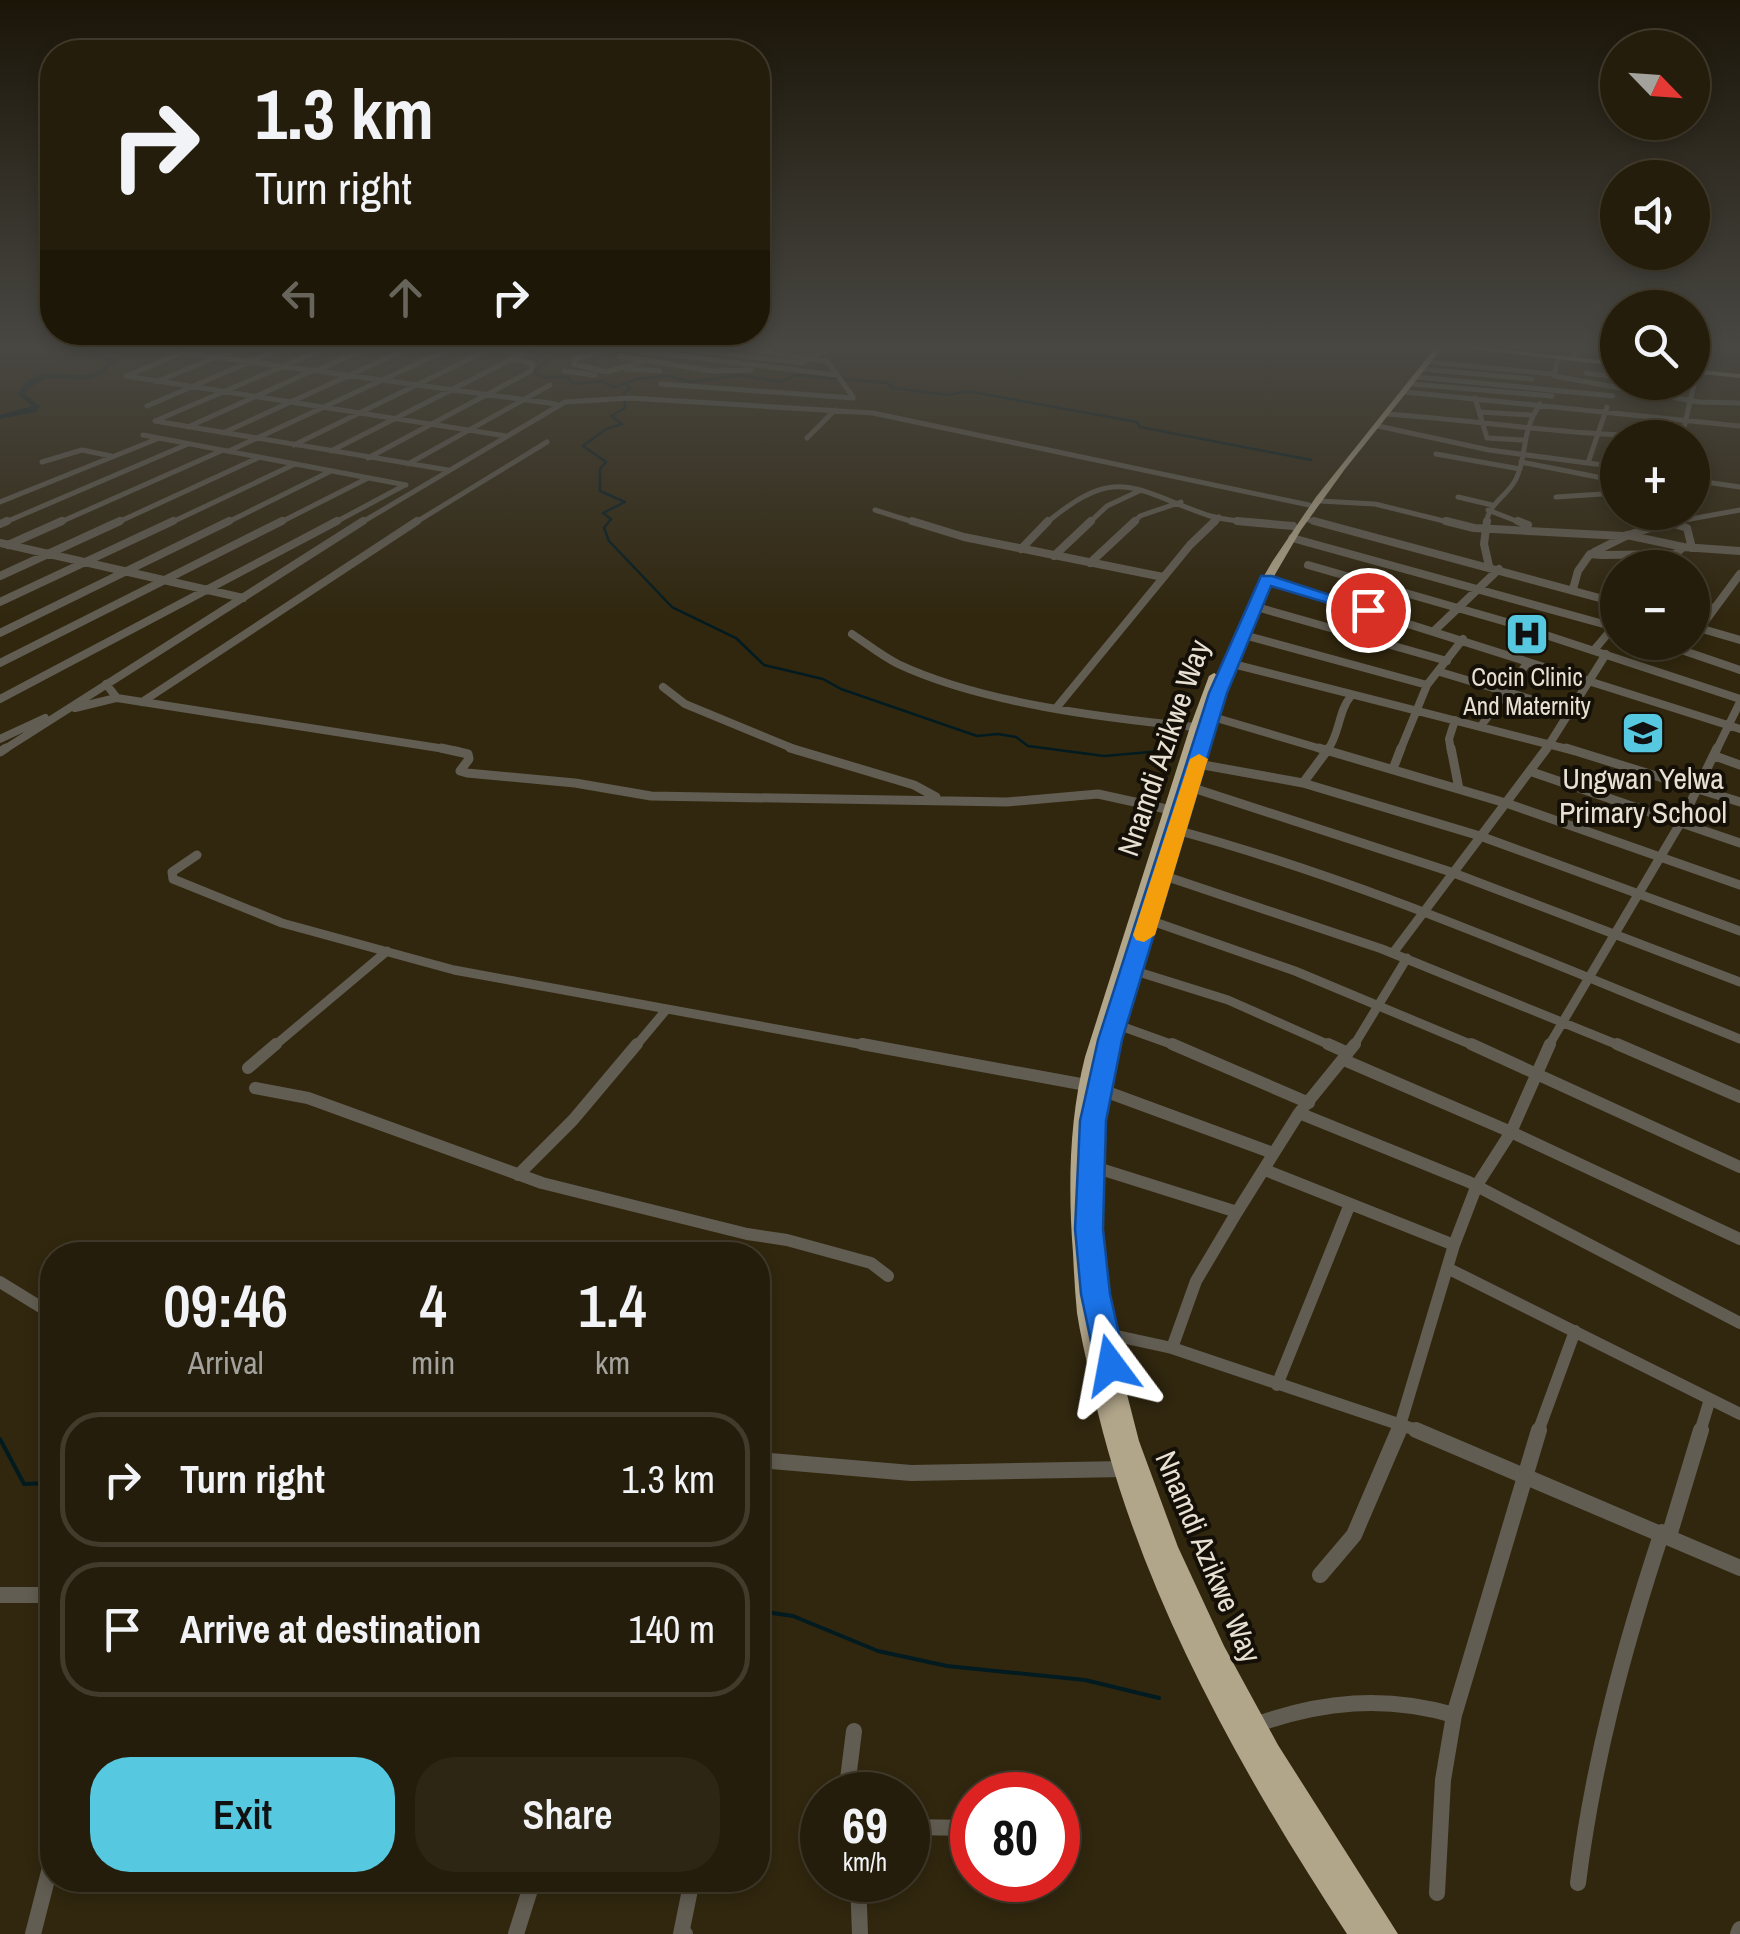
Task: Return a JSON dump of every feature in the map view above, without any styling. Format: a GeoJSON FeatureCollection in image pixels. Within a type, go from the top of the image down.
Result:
{"type":"FeatureCollection","features":[{"type":"Feature","properties":{"kind":"highway","name":"Nnamdi Azikwe Way"},"geometry":{"type":"LineString","coordinates":[[1362,1934],[1283,1811],[1231,1719],[1164,1578],[1124,1469],[1094,1364],[1078,1259],[1076,1162],[1092,1087],[1194,727],[1251,592],[1367,438]]}},
{"type":"Feature","properties":{"kind":"highway","name":"Nnamdi Azikwe Way"},"geometry":{"type":"LineString","coordinates":[[1368,438],[1304,518],[1266,580],[1229,663],[1092,1087],[1089,1229],[1102,1332],[1131,1444],[1163,1531],[1225,1671],[1254,1725],[1386,1934]]}},
{"type":"Feature","properties":{"kind":"street"},"geometry":{"type":"LineString","coordinates":[[0,502],[157,438]]}},
{"type":"Feature","properties":{"kind":"street"},"geometry":{"type":"LineString","coordinates":[[159,438],[416,487]]}},
{"type":"Feature","properties":{"kind":"street"},"geometry":{"type":"LineString","coordinates":[[252,438],[448,470]]}},
{"type":"Feature","properties":{"kind":"street"},"geometry":{"type":"LineString","coordinates":[[293,446],[309,438]]}},
{"type":"Feature","properties":{"kind":"street"},"geometry":{"type":"LineString","coordinates":[[330,452],[357,438]]}},
{"type":"Feature","properties":{"kind":"street"},"geometry":{"type":"LineString","coordinates":[[368,458],[405,438]]}},
{"type":"Feature","properties":{"kind":"street"},"geometry":{"type":"LineString","coordinates":[[408,464],[453,438]]}},
{"type":"Feature","properties":{"kind":"street"},"geometry":{"type":"LineString","coordinates":[[0,752],[416,487],[503,438]]}},
{"type":"Feature","properties":{"kind":"street"},"geometry":{"type":"LineString","coordinates":[[980,438],[1304,518],[1600,597]]}},
{"type":"Feature","properties":{"kind":"street"},"geometry":{"type":"LineString","coordinates":[[1440,438],[1520,462],[1600,477]]}},
{"type":"Feature","properties":{"kind":"street"},"geometry":{"type":"LineString","coordinates":[[1488,566],[1484,544],[1490,508],[1516,480],[1522,440],[1491,438]]}},
{"type":"Feature","properties":{"kind":"street"},"geometry":{"type":"LineString","coordinates":[[1588,463],[1597,438]]}},
{"type":"Feature","properties":{"kind":"street"},"geometry":{"type":"LineString","coordinates":[[3,545],[256,439]]}},
{"type":"Feature","properties":{"kind":"street"},"geometry":{"type":"LineString","coordinates":[[141,702],[469,487],[547,442]]}},
{"type":"Feature","properties":{"kind":"street"},"geometry":{"type":"LineString","coordinates":[[1458,444],[1436,454],[1600,465]]}},
{"type":"Feature","properties":{"kind":"street"},"geometry":{"type":"LineString","coordinates":[[0,524],[191,445]]}},
{"type":"Feature","properties":{"kind":"street"},"geometry":{"type":"LineString","coordinates":[[42,462],[82,450],[112,456]]}},
{"type":"Feature","properties":{"kind":"street"},"geometry":{"type":"LineString","coordinates":[[0,632],[359,456]]}},
{"type":"Feature","properties":{"kind":"street"},"geometry":{"type":"LineString","coordinates":[[0,576],[260,457]]}},
{"type":"Feature","properties":{"kind":"street"},"geometry":{"type":"LineString","coordinates":[[0,602],[295,464]]}},
{"type":"Feature","properties":{"kind":"street"},"geometry":{"type":"LineString","coordinates":[[0,664],[368,478]]}},
{"type":"Feature","properties":{"kind":"street"},"geometry":{"type":"LineString","coordinates":[[1021,549],[1070,504],[1089,490],[1111,482],[1219,517],[1304,518],[1374,504],[1488,529],[1624,535],[1688,548],[1740,551]]}},
{"type":"Feature","properties":{"kind":"street"},"geometry":{"type":"LineString","coordinates":[[1710,483],[1740,487]]}},
{"type":"Feature","properties":{"kind":"street"},"geometry":{"type":"LineString","coordinates":[[0,699],[405,485]]}},
{"type":"Feature","properties":{"kind":"street"},"geometry":{"type":"LineString","coordinates":[[1054,556],[1107,506],[1138,491]]}},
{"type":"Feature","properties":{"kind":"street"},"geometry":{"type":"LineString","coordinates":[[1556,497],[1600,494]]}},
{"type":"Feature","properties":{"kind":"street"},"geometry":{"type":"LineString","coordinates":[[1458,496],[1544,530]]}},
{"type":"Feature","properties":{"kind":"street"},"geometry":{"type":"LineString","coordinates":[[1090,563],[1140,516],[1182,502]]}},
{"type":"Feature","properties":{"kind":"street"},"geometry":{"type":"LineString","coordinates":[[875,510],[1021,549],[1163,577]]}},
{"type":"Feature","properties":{"kind":"street"},"geometry":{"type":"LineString","coordinates":[[1710,516],[1740,510]]}},
{"type":"Feature","properties":{"kind":"street"},"geometry":{"type":"LineString","coordinates":[[1058,707],[1163,577],[1219,517]]}},
{"type":"Feature","properties":{"kind":"street"},"geometry":{"type":"LineString","coordinates":[[1304,518],[1482,588],[1600,621]]}},
{"type":"Feature","properties":{"kind":"street"},"geometry":{"type":"LineString","coordinates":[[1600,554],[1594,552],[1638,530]]}},
{"type":"Feature","properties":{"kind":"street"},"geometry":{"type":"LineString","coordinates":[[1687,530],[1688,548]]}},
{"type":"Feature","properties":{"kind":"street"},"geometry":{"type":"LineString","coordinates":[[3,545],[242,598]]}},
{"type":"Feature","properties":{"kind":"street"},"geometry":{"type":"LineString","coordinates":[[1684,550],[1688,548]]}},
{"type":"Feature","properties":{"kind":"street"},"geometry":{"type":"LineString","coordinates":[[1573,589],[1578,570],[1590,554],[1600,554]]}},
{"type":"Feature","properties":{"kind":"street"},"geometry":{"type":"LineString","coordinates":[[1308,564],[1600,652]]}},
{"type":"Feature","properties":{"kind":"street"},"geometry":{"type":"LineString","coordinates":[[1435,630],[1499,569]]}},
{"type":"Feature","properties":{"kind":"street"},"geometry":{"type":"LineString","coordinates":[[1710,612],[1723,589],[1740,574]]}},
{"type":"Feature","properties":{"kind":"street"},"geometry":{"type":"LineString","coordinates":[[1266,580],[1734,727]]}},
{"type":"Feature","properties":{"kind":"street"},"geometry":{"type":"LineString","coordinates":[[1253,606],[1446,662]]}},
{"type":"Feature","properties":{"kind":"street"},"geometry":{"type":"LineString","coordinates":[[1710,607],[1714,608]]}},
{"type":"Feature","properties":{"kind":"street"},"geometry":{"type":"LineString","coordinates":[[1710,631],[1740,640]]}},
{"type":"Feature","properties":{"kind":"street"},"geometry":{"type":"LineString","coordinates":[[852,634],[896,663],[930,676],[1146,724],[1194,727]]}},
{"type":"Feature","properties":{"kind":"street"},"geometry":{"type":"LineString","coordinates":[[1240,634],[1427,685]]}},
{"type":"Feature","properties":{"kind":"street"},"geometry":{"type":"LineString","coordinates":[[1393,769],[1427,685],[1463,639]]}},
{"type":"Feature","properties":{"kind":"street"},"geometry":{"type":"LineString","coordinates":[[1594,650],[1600,643]]}},
{"type":"Feature","properties":{"kind":"street"},"geometry":{"type":"LineString","coordinates":[[1393,953],[1420,912],[1532,772],[1602,660]]}},
{"type":"Feature","properties":{"kind":"street"},"geometry":{"type":"LineString","coordinates":[[1320,1575],[1354,1535],[1402,1424],[1454,1245],[1478,1185],[1511,1132],[1534,1072],[1563,1020],[1641,894],[1697,786],[1734,727],[1740,700],[1623,660]]}},
{"type":"Feature","properties":{"kind":"street"},"geometry":{"type":"LineString","coordinates":[[1710,660],[1740,670]]}},
{"type":"Feature","properties":{"kind":"street"},"geometry":{"type":"LineString","coordinates":[[1481,726],[1528,662]]}},
{"type":"Feature","properties":{"kind":"street"},"geometry":{"type":"LineString","coordinates":[[1229,663],[1415,712],[1553,742],[1740,802]]}},
{"type":"Feature","properties":{"kind":"street"},"geometry":{"type":"LineString","coordinates":[[1440,672],[1570,711]]}},
{"type":"Feature","properties":{"kind":"street"},"geometry":{"type":"LineString","coordinates":[[106,684],[107,690],[118,698]]}},
{"type":"Feature","properties":{"kind":"street"},"geometry":{"type":"LineString","coordinates":[[662,687],[685,704],[764,735],[773,743],[914,785],[937,798]]}},
{"type":"Feature","properties":{"kind":"street"},"geometry":{"type":"LineString","coordinates":[[1303,783],[1337,736],[1344,704],[1351,696]]}},
{"type":"Feature","properties":{"kind":"street"},"geometry":{"type":"LineString","coordinates":[[0,739],[32,722],[118,698],[450,749],[468,754],[469,759],[460,770],[466,773],[575,782],[639,794],[1008,802],[1106,794],[1171,810]]}},
{"type":"Feature","properties":{"kind":"street"},"geometry":{"type":"LineString","coordinates":[[1213,717],[1508,804],[1740,886]]}},
{"type":"Feature","properties":{"kind":"street"},"geometry":{"type":"LineString","coordinates":[[1455,720],[1449,740],[1459,789]]}},
{"type":"Feature","properties":{"kind":"street"},"geometry":{"type":"LineString","coordinates":[[1715,756],[1740,764]]}},
{"type":"Feature","properties":{"kind":"street"},"geometry":{"type":"LineString","coordinates":[[1198,764],[1303,783],[1480,836],[1740,931]]}},
{"type":"Feature","properties":{"kind":"street"},"geometry":{"type":"LineString","coordinates":[[1532,772],[1740,843]]}},
{"type":"Feature","properties":{"kind":"street"},"geometry":{"type":"LineString","coordinates":[[1190,787],[1451,872],[1740,982]]}},
{"type":"Feature","properties":{"kind":"street"},"geometry":{"type":"LineString","coordinates":[[1176,830],[1254,851],[1420,912],[1740,1039]]}},
{"type":"Feature","properties":{"kind":"street"},"geometry":{"type":"LineString","coordinates":[[197,854],[172,872],[173,878],[282,923],[454,970],[1092,1087],[1170,1112],[1273,1153]]}},
{"type":"Feature","properties":{"kind":"street"},"geometry":{"type":"LineString","coordinates":[[1162,874],[1276,908],[1408,958],[1563,1020],[1740,1098]]}},
{"type":"Feature","properties":{"kind":"street"},"geometry":{"type":"LineString","coordinates":[[1149,920],[1255,954],[1381,1006],[1740,1167]]}},
{"type":"Feature","properties":{"kind":"street"},"geometry":{"type":"LineString","coordinates":[[248,1068],[387,952]]}},
{"type":"Feature","properties":{"kind":"street"},"geometry":{"type":"LineString","coordinates":[[1172,1348],[1196,1281],[1237,1212],[1304,1108],[1381,1006],[1408,958]]}},
{"type":"Feature","properties":{"kind":"street"},"geometry":{"type":"LineString","coordinates":[[1132,970],[1228,1000],[1740,1239]]}},
{"type":"Feature","properties":{"kind":"street"},"geometry":{"type":"LineString","coordinates":[[518,1175],[573,1120],[666,1010]]}},
{"type":"Feature","properties":{"kind":"street"},"geometry":{"type":"LineString","coordinates":[[1115,1024],[1214,1058],[1304,1108],[1478,1185],[1740,1323]]}},
{"type":"Feature","properties":{"kind":"street"},"geometry":{"type":"LineString","coordinates":[[255,1088],[267,1095],[308,1098],[518,1175],[747,1234],[787,1240],[871,1263],[888,1276]]}},
{"type":"Feature","properties":{"kind":"street"},"geometry":{"type":"LineString","coordinates":[[1090,1166],[1237,1212]]}},
{"type":"Feature","properties":{"kind":"street"},"geometry":{"type":"LineString","coordinates":[[1265,1170],[1454,1245]]}},
{"type":"Feature","properties":{"kind":"street"},"geometry":{"type":"LineString","coordinates":[[1276,1385],[1350,1204]]}},
{"type":"Feature","properties":{"kind":"street"},"geometry":{"type":"LineString","coordinates":[[1450,1269],[1740,1414]]}},
{"type":"Feature","properties":{"kind":"street"},"geometry":{"type":"LineString","coordinates":[[0,1282],[40,1307]]}},
{"type":"Feature","properties":{"kind":"street"},"geometry":{"type":"LineString","coordinates":[[1436,1893],[1443,1780],[1454,1715],[1522,1476],[1576,1331]]}},
{"type":"Feature","properties":{"kind":"street"},"geometry":{"type":"LineString","coordinates":[[1102,1332],[1172,1348],[1402,1424],[1740,1568]]}},
{"type":"Feature","properties":{"kind":"street"},"geometry":{"type":"LineString","coordinates":[[1578,1882],[1585,1815],[1620,1660],[1710,1400]]}},
{"type":"Feature","properties":{"kind":"street"},"geometry":{"type":"LineString","coordinates":[[770,1461],[910,1473],[1124,1469]]}},
{"type":"Feature","properties":{"kind":"street"},"geometry":{"type":"LineString","coordinates":[[0,1596],[40,1594]]}},
{"type":"Feature","properties":{"kind":"street"},"geometry":{"type":"LineString","coordinates":[[1254,1725],[1285,1713],[1344,1701],[1428,1706],[1454,1715]]}},
{"type":"Feature","properties":{"kind":"street"},"geometry":{"type":"LineString","coordinates":[[849,1772],[854,1731]]}},
{"type":"Feature","properties":{"kind":"street"},"geometry":{"type":"LineString","coordinates":[[34,1934],[44,1892]]}},
{"type":"Feature","properties":{"kind":"street"},"geometry":{"type":"LineString","coordinates":[[516,1934],[529,1892]]}},
{"type":"Feature","properties":{"kind":"street"},"geometry":{"type":"LineString","coordinates":[[686,1934],[681,1934],[690,1892]]}},
{"type":"Feature","properties":{"kind":"street"},"geometry":{"type":"LineString","coordinates":[[859,1902],[860,1934]]}},
{"type":"Feature","properties":{"kind":"waterway"},"geometry":{"type":"LineString","coordinates":[[593,438],[583,446],[606,462],[600,469],[600,491],[625,502],[603,513],[611,519],[604,528],[609,541],[672,607],[736,638],[764,665],[823,679],[841,689],[977,736],[998,734],[1016,737],[1028,746],[1104,756],[1162,751]]}},
{"type":"Feature","properties":{"kind":"waterway"},"geometry":{"type":"LineString","coordinates":[[1198,438],[1311,460]]}},
{"type":"Feature","properties":{"kind":"waterway"},"geometry":{"type":"LineString","coordinates":[[0,1439],[24,1484],[40,1483]]}},
{"type":"Feature","properties":{"kind":"waterway"},"geometry":{"type":"LineString","coordinates":[[770,1613],[793,1616],[878,1651],[947,1666],[1085,1680],[1159,1698]]}},
{"type":"Feature","properties":{"kind":"slow traffic"},"geometry":{"type":"LineString","coordinates":[[1144,935],[1199,759]]}},
{"type":"Feature","properties":{"kind":"place","name":"Cocin Clinic And Maternity"},"geometry":{"type":"Point","coordinates":[1527,634]}},
{"type":"Feature","properties":{"kind":"place","name":"Ungwan Yelwa Primary School"},"geometry":{"type":"Point","coordinates":[1643,733]}},
{"type":"Feature","properties":{"kind":"route"},"geometry":{"type":"LineString","coordinates":[[1111,1365],[1102,1332],[1089,1229],[1093,1121],[1110,1040],[1218,693],[1266,580],[1368,610]]}}]}
